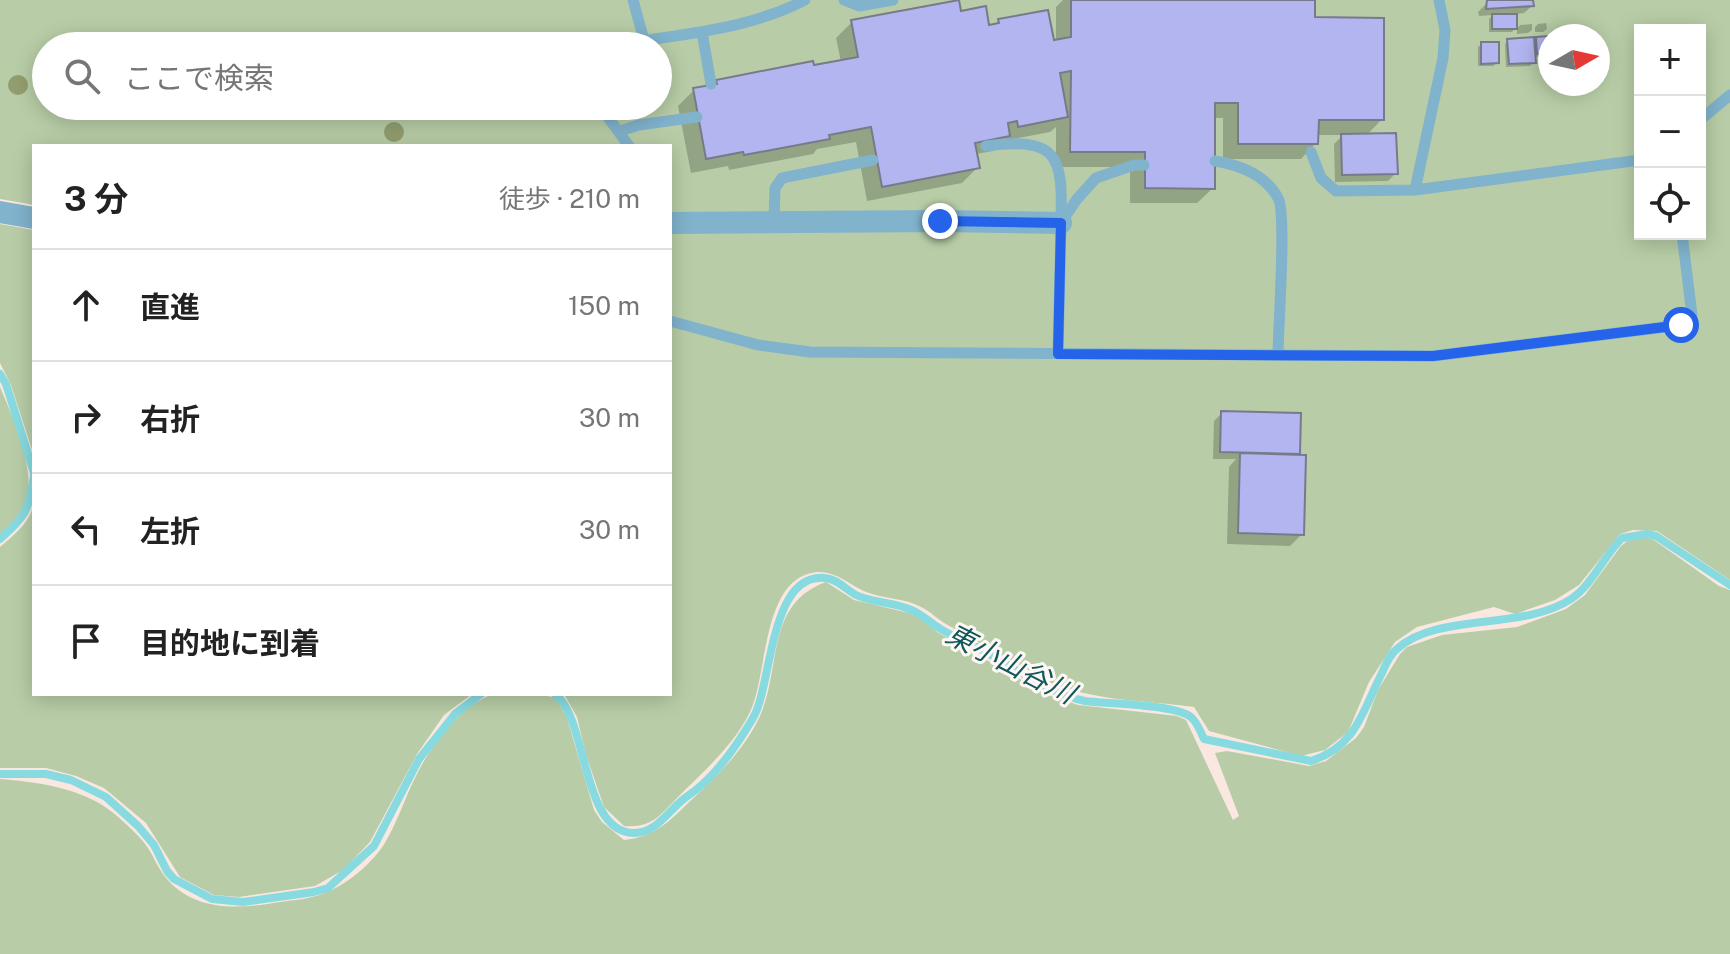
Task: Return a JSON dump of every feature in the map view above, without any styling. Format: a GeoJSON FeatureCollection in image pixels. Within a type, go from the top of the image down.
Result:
{"type":"FeatureCollection","features":[{"type":"Feature","properties":{"kind":"street"},"geometry":{"type":"LineString","coordinates":[[0,212],[32,218]]}},
{"type":"Feature","properties":{"kind":"street"},"geometry":{"type":"LineString","coordinates":[[672,223],[1061,223]]}},
{"type":"Feature","properties":{"kind":"lane"},"geometry":{"type":"LineString","coordinates":[[633,0],[642,32]]}},
{"type":"Feature","properties":{"kind":"lane"},"geometry":{"type":"LineString","coordinates":[[672,36],[702,32],[786,10],[805,0]]}},
{"type":"Feature","properties":{"kind":"lane"},"geometry":{"type":"LineString","coordinates":[[844,0],[859,6],[893,0]]}},
{"type":"Feature","properties":{"kind":"lane"},"geometry":{"type":"LineString","coordinates":[[1415,190],[1443,58],[1445,30],[1439,0]]}},
{"type":"Feature","properties":{"kind":"lane"},"geometry":{"type":"LineString","coordinates":[[702,32],[711,84]]}},
{"type":"Feature","properties":{"kind":"lane"},"geometry":{"type":"LineString","coordinates":[[1706,115],[1730,95]]}},
{"type":"Feature","properties":{"kind":"lane"},"geometry":{"type":"LineString","coordinates":[[620,131],[639,125],[697,117]]}},
{"type":"Feature","properties":{"kind":"lane"},"geometry":{"type":"LineString","coordinates":[[610,120],[628,144]]}},
{"type":"Feature","properties":{"kind":"lane"},"geometry":{"type":"LineString","coordinates":[[986,146],[1017,142],[1035,144],[1048,150],[1057,163],[1063,184],[1058,354]]}},
{"type":"Feature","properties":{"kind":"lane"},"geometry":{"type":"LineString","coordinates":[[1311,152],[1321,178],[1336,191],[1415,190],[1634,161]]}},
{"type":"Feature","properties":{"kind":"lane"},"geometry":{"type":"LineString","coordinates":[[774,222],[775,188],[782,178],[873,160]]}},
{"type":"Feature","properties":{"kind":"lane"},"geometry":{"type":"LineString","coordinates":[[1215,161],[1234,164],[1253,173],[1269,184],[1282,207],[1278,355]]}},
{"type":"Feature","properties":{"kind":"lane"},"geometry":{"type":"LineString","coordinates":[[1061,223],[1096,178],[1134,165],[1144,165]]}},
{"type":"Feature","properties":{"kind":"lane"},"geometry":{"type":"LineString","coordinates":[[672,322],[758,345],[810,352],[1433,356],[1681,325],[1692,315],[1683,240]]}},
{"type":"Feature","properties":{"kind":"green space"},"geometry":{"type":"Polygon","coordinates":[[[0,0],[1730,0],[1730,580],[1657,531],[1633,530],[1620,534],[1579,585],[1555,600],[1515,614],[1494,607],[1417,627],[1395,642],[1369,682],[1348,732],[1325,750],[1301,756],[1209,731],[1194,707],[1107,697],[1057,685],[921,607],[869,593],[833,574],[819,572],[800,577],[786,590],[776,608],[755,697],[749,714],[734,737],[661,814],[642,825],[624,826],[604,807],[577,717],[565,696],[672,696],[672,144],[32,144],[32,205],[0,199],[0,0]]]}},
{"type":"Feature","properties":{"kind":"green space"},"geometry":{"type":"Polygon","coordinates":[[[0,224],[32,230],[32,450],[11,385],[0,363],[0,224]]]}},
{"type":"Feature","properties":{"kind":"green space"},"geometry":{"type":"Polygon","coordinates":[[[0,387],[24,452],[29,488],[19,517],[0,534],[0,387]]]}},
{"type":"Feature","properties":{"kind":"green space"},"geometry":{"type":"Polygon","coordinates":[[[32,510],[32,696],[469,696],[444,715],[417,754],[370,842],[343,870],[315,886],[239,897],[214,895],[180,877],[146,823],[104,788],[46,768],[0,768],[0,547],[25,523],[32,510]]]}},
{"type":"Feature","properties":{"kind":"green space"},"geometry":{"type":"Polygon","coordinates":[[[1644,537],[1654,540],[1719,586],[1730,590],[1730,954],[0,954],[0,779],[39,783],[99,803],[139,837],[175,887],[202,902],[248,906],[301,899],[339,886],[364,868],[378,853],[393,829],[429,752],[463,712],[489,696],[546,696],[556,698],[567,718],[594,810],[602,822],[624,840],[634,838],[651,833],[672,818],[737,753],[760,716],[767,697],[784,621],[793,605],[807,592],[826,582],[854,600],[920,618],[937,632],[1048,695],[1078,705],[1177,716],[1186,720],[1233,820],[1239,816],[1215,753],[1227,751],[1309,766],[1326,761],[1356,738],[1364,727],[1378,690],[1407,647],[1442,635],[1517,627],[1566,609],[1585,595],[1621,546],[1630,539],[1644,537]]]}},
{"type":"Feature","properties":{"kind":"building"},"geometry":{"type":"Polygon","coordinates":[[[959,0],[961,11],[986,6],[989,25],[999,23],[998,19],[1048,10],[1054,40],[1071,37],[1071,0],[1315,0],[1315,17],[1384,18],[1384,120],[1319,120],[1318,144],[1238,144],[1238,103],[1215,103],[1215,189],[1145,188],[1145,152],[1070,152],[1071,71],[1060,73],[1068,117],[1018,127],[1017,121],[1008,123],[1010,136],[975,143],[980,168],[882,187],[871,127],[829,135],[830,139],[706,159],[693,88],[717,84],[716,80],[813,61],[814,65],[858,57],[851,20],[959,0]]]}},
{"type":"Feature","properties":{"kind":"building"},"geometry":{"type":"Polygon","coordinates":[[[1487,0],[1533,0],[1534,6],[1486,9],[1487,0]]]}},
{"type":"Feature","properties":{"kind":"building"},"geometry":{"type":"Polygon","coordinates":[[[1492,14],[1517,14],[1517,29],[1492,29],[1492,14]]]}},
{"type":"Feature","properties":{"kind":"building"},"geometry":{"type":"Polygon","coordinates":[[[1534,37],[1536,63],[1509,64],[1507,39],[1534,37]]]}},
{"type":"Feature","properties":{"kind":"building"},"geometry":{"type":"Polygon","coordinates":[[[1481,42],[1499,42],[1499,63],[1481,64],[1481,42]]]}},
{"type":"Feature","properties":{"kind":"building"},"geometry":{"type":"Polygon","coordinates":[[[1396,133],[1398,174],[1342,175],[1341,134],[1396,133]]]}},
{"type":"Feature","properties":{"kind":"building"},"geometry":{"type":"Polygon","coordinates":[[[1221,411],[1301,413],[1300,454],[1220,452],[1221,411]]]}},
{"type":"Feature","properties":{"kind":"building"},"geometry":{"type":"Polygon","coordinates":[[[1240,453],[1306,455],[1304,535],[1238,533],[1240,453]]]}},
{"type":"Feature","properties":{"kind":"waterway","name":"東小山谷川"},"geometry":{"type":"LineString","coordinates":[[0,374],[6,384],[32,467]]}},
{"type":"Feature","properties":{"kind":"waterway","name":"東小山谷川"},"geometry":{"type":"LineString","coordinates":[[0,539],[25,512],[32,486]]}},
{"type":"Feature","properties":{"kind":"waterway","name":"東小山谷川"},"geometry":{"type":"LineString","coordinates":[[557,696],[566,707],[574,726],[594,795],[604,815],[617,828],[634,833],[659,823],[705,782],[735,746],[759,703],[783,611],[793,593],[807,581],[830,579],[862,598],[913,611],[948,634],[1068,696],[1085,701],[1141,705],[1184,713],[1192,718],[1204,739],[1311,761],[1338,747],[1356,727],[1397,649],[1435,630],[1551,609],[1578,593],[1622,538],[1647,534],[1656,536],[1730,585]]}},
{"type":"Feature","properties":{"kind":"waterway","name":"東小山谷川"},"geometry":{"type":"LineString","coordinates":[[0,774],[46,774],[71,780],[106,797],[154,845],[174,879],[212,899],[243,902],[314,892],[328,888],[374,846],[419,759],[455,714],[478,696]]}},
{"type":"Feature","properties":{"kind":"route"},"geometry":{"type":"LineString","coordinates":[[940,221],[1061,223],[1058,354],[1433,356],[1681,325]]}}]}
